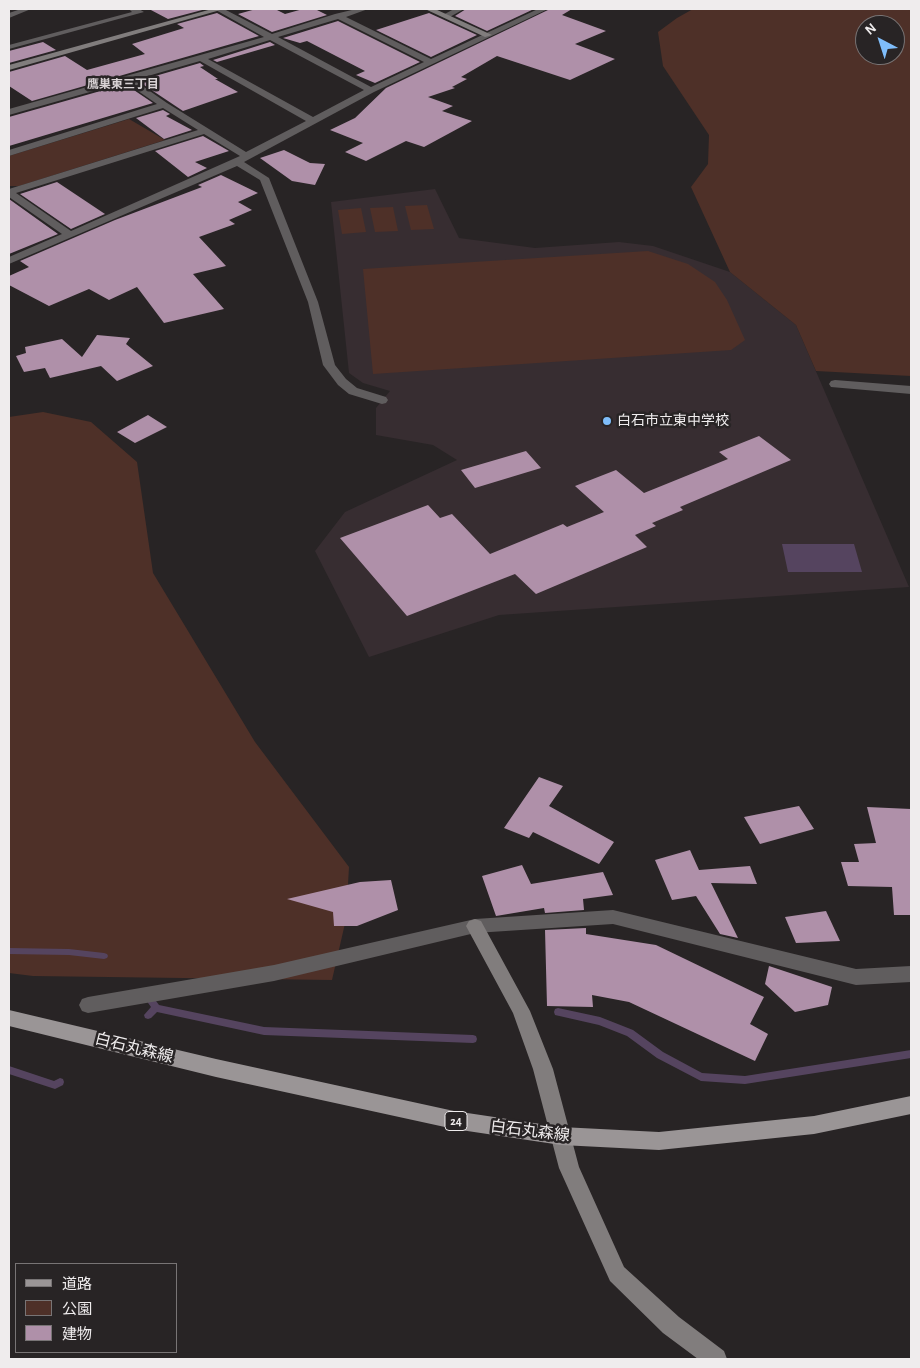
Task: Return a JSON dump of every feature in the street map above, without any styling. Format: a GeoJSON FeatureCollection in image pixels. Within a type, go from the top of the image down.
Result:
{"type":"FeatureCollection","features":[{"type":"Feature","properties":{"kind":"main road","name":"白石丸森線"},"geometry":{"type":"LineString","coordinates":[[9,1018],[216,1068],[444,1118],[561,1136],[658,1141],[814,1125],[911,1106]]}},
{"type":"Feature","properties":{"kind":"street"},"geometry":{"type":"LineString","coordinates":[[9,16],[27,9]]}},
{"type":"Feature","properties":{"kind":"street"},"geometry":{"type":"LineString","coordinates":[[9,47],[140,12],[133,9]]}},
{"type":"Feature","properties":{"kind":"street"},"geometry":{"type":"LineString","coordinates":[[9,68],[219,9],[371,90]]}},
{"type":"Feature","properties":{"kind":"street"},"geometry":{"type":"LineString","coordinates":[[9,112],[201,58],[364,9]]}},
{"type":"Feature","properties":{"kind":"street"},"geometry":{"type":"LineString","coordinates":[[429,9],[488,36]]}},
{"type":"Feature","properties":{"kind":"street"},"geometry":{"type":"LineString","coordinates":[[445,16],[460,9]]}},
{"type":"Feature","properties":{"kind":"street"},"geometry":{"type":"LineString","coordinates":[[9,261],[242,159],[371,90],[544,9]]}},
{"type":"Feature","properties":{"kind":"street"},"geometry":{"type":"LineString","coordinates":[[338,16],[431,62]]}},
{"type":"Feature","properties":{"kind":"street"},"geometry":{"type":"LineString","coordinates":[[201,58],[313,121]]}},
{"type":"Feature","properties":{"kind":"street"},"geometry":{"type":"LineString","coordinates":[[127,78],[164,105],[205,131],[264,178],[313,302],[329,366],[342,382],[354,391],[382,400]]}},
{"type":"Feature","properties":{"kind":"street"},"geometry":{"type":"LineString","coordinates":[[9,100],[22,108]]}},
{"type":"Feature","properties":{"kind":"street"},"geometry":{"type":"LineString","coordinates":[[9,153],[164,105]]}},
{"type":"Feature","properties":{"kind":"street"},"geometry":{"type":"LineString","coordinates":[[9,193],[205,131]]}},
{"type":"Feature","properties":{"kind":"street"},"geometry":{"type":"LineString","coordinates":[[9,193],[70,234]]}},
{"type":"Feature","properties":{"kind":"street"},"geometry":{"type":"LineString","coordinates":[[836,384],[911,390]]}},
{"type":"Feature","properties":{"kind":"street"},"geometry":{"type":"LineString","coordinates":[[88,1005],[274,973],[475,926],[613,917],[856,977],[911,974]]}},
{"type":"Feature","properties":{"kind":"street"},"geometry":{"type":"LineString","coordinates":[[475,926],[521,1011],[543,1069],[569,1168],[617,1274],[671,1325],[716,1359]]}},
{"type":"Feature","properties":{"kind":"shaded area","name":"白石市立東中学校"},"geometry":{"type":"Polygon","coordinates":[[[435,189],[459,238],[535,248],[619,242],[653,246],[730,272],[796,325],[909,587],[499,615],[369,657],[315,551],[345,512],[457,460],[433,445],[376,435],[376,408],[390,391],[363,383],[349,373],[331,202],[435,189]]]}},
{"type":"Feature","properties":{"kind":"shaded area"},"geometry":{"type":"Polygon","coordinates":[[[782,544],[854,544],[862,572],[788,572],[782,544]]]}},
{"type":"Feature","properties":{"kind":"green space"},"geometry":{"type":"Polygon","coordinates":[[[693,9],[911,9],[911,376],[816,371],[796,325],[730,272],[691,187],[708,164],[709,135],[663,66],[658,32],[693,9]]]}},
{"type":"Feature","properties":{"kind":"green space"},"geometry":{"type":"Polygon","coordinates":[[[129,119],[165,140],[19,186],[9,186],[9,156],[129,119]]]}},
{"type":"Feature","properties":{"kind":"green space"},"geometry":{"type":"Polygon","coordinates":[[[427,205],[434,229],[411,230],[405,206],[427,205]]]}},
{"type":"Feature","properties":{"kind":"green space"},"geometry":{"type":"Polygon","coordinates":[[[393,207],[398,231],[375,232],[370,208],[393,207]]]}},
{"type":"Feature","properties":{"kind":"green space"},"geometry":{"type":"Polygon","coordinates":[[[361,208],[366,232],[342,234],[338,210],[361,208]]]}},
{"type":"Feature","properties":{"kind":"green space"},"geometry":{"type":"Polygon","coordinates":[[[648,251],[688,264],[715,282],[727,300],[745,340],[731,350],[373,374],[363,269],[648,251]]]}},
{"type":"Feature","properties":{"kind":"green space"},"geometry":{"type":"Polygon","coordinates":[[[43,412],[91,422],[137,462],[153,573],[255,742],[349,867],[346,919],[332,980],[33,976],[9,973],[9,417],[43,412]]]}},
{"type":"Feature","properties":{"kind":"building"},"geometry":{"type":"Polygon","coordinates":[[[149,9],[206,9],[168,19],[149,9]]]}},
{"type":"Feature","properties":{"kind":"building"},"geometry":{"type":"Polygon","coordinates":[[[256,9],[275,9],[285,14],[303,9],[315,9],[327,15],[272,32],[238,14],[256,9]]]}},
{"type":"Feature","properties":{"kind":"building"},"geometry":{"type":"Polygon","coordinates":[[[466,9],[534,9],[487,31],[455,16],[466,9]]]}},
{"type":"Feature","properties":{"kind":"building"},"geometry":{"type":"Polygon","coordinates":[[[550,9],[572,9],[562,15],[606,31],[575,44],[615,59],[570,80],[497,56],[461,77],[467,79],[452,87],[455,88],[428,97],[453,106],[442,111],[472,121],[424,147],[406,141],[366,161],[345,152],[363,143],[330,130],[355,118],[386,88],[550,9]]]}},
{"type":"Feature","properties":{"kind":"building"},"geometry":{"type":"Polygon","coordinates":[[[217,13],[259,36],[32,101],[9,86],[9,72],[65,56],[87,70],[145,54],[132,44],[184,28],[177,24],[217,13]]]}},
{"type":"Feature","properties":{"kind":"building"},"geometry":{"type":"Polygon","coordinates":[[[429,13],[477,35],[431,57],[376,30],[429,13]]]}},
{"type":"Feature","properties":{"kind":"building"},"geometry":{"type":"Polygon","coordinates":[[[338,21],[420,62],[375,83],[356,75],[365,71],[307,41],[300,43],[283,38],[338,21]]]}},
{"type":"Feature","properties":{"kind":"building"},"geometry":{"type":"Polygon","coordinates":[[[43,42],[56,50],[9,63],[9,51],[43,42]]]}},
{"type":"Feature","properties":{"kind":"building"},"geometry":{"type":"Polygon","coordinates":[[[270,42],[275,45],[217,62],[213,60],[270,42]]]}},
{"type":"Feature","properties":{"kind":"building"},"geometry":{"type":"Polygon","coordinates":[[[200,63],[204,66],[200,67],[218,79],[215,79],[238,92],[183,111],[138,81],[200,63]]]}},
{"type":"Feature","properties":{"kind":"building"},"geometry":{"type":"Polygon","coordinates":[[[125,84],[153,103],[9,146],[9,117],[125,84]]]}},
{"type":"Feature","properties":{"kind":"building"},"geometry":{"type":"Polygon","coordinates":[[[163,110],[170,114],[166,116],[192,130],[164,139],[136,118],[163,110]]]}},
{"type":"Feature","properties":{"kind":"building"},"geometry":{"type":"Polygon","coordinates":[[[203,136],[229,151],[195,162],[207,168],[188,177],[155,151],[203,136]]]}},
{"type":"Feature","properties":{"kind":"building"},"geometry":{"type":"Polygon","coordinates":[[[284,150],[310,163],[325,164],[315,185],[292,181],[260,158],[284,150]]]}},
{"type":"Feature","properties":{"kind":"building"},"geometry":{"type":"Polygon","coordinates":[[[221,175],[258,193],[238,202],[252,210],[229,220],[235,224],[199,237],[226,266],[193,274],[224,309],[164,323],[137,287],[109,300],[89,289],[49,306],[9,285],[9,276],[29,267],[20,261],[115,220],[202,187],[198,185],[221,175]]]}},
{"type":"Feature","properties":{"kind":"building"},"geometry":{"type":"Polygon","coordinates":[[[57,182],[105,214],[71,229],[20,194],[57,182]]]}},
{"type":"Feature","properties":{"kind":"building"},"geometry":{"type":"Polygon","coordinates":[[[9,199],[58,234],[9,254],[9,199]]]}},
{"type":"Feature","properties":{"kind":"building"},"geometry":{"type":"Polygon","coordinates":[[[97,335],[130,338],[126,344],[153,366],[117,381],[101,366],[50,378],[45,368],[24,372],[16,356],[26,353],[25,347],[62,339],[82,357],[97,335]]]}},
{"type":"Feature","properties":{"kind":"building"},"geometry":{"type":"Polygon","coordinates":[[[148,415],[167,427],[135,443],[117,432],[148,415]]]}},
{"type":"Feature","properties":{"kind":"building"},"geometry":{"type":"Polygon","coordinates":[[[759,436],[791,460],[680,507],[683,510],[652,523],[656,526],[635,535],[647,547],[536,594],[515,574],[407,616],[340,538],[428,505],[440,518],[452,514],[490,554],[563,524],[567,527],[604,512],[575,486],[616,470],[644,493],[728,459],[719,452],[759,436]]]}},
{"type":"Feature","properties":{"kind":"building"},"geometry":{"type":"Polygon","coordinates":[[[526,451],[541,468],[475,488],[461,470],[526,451]]]}},
{"type":"Feature","properties":{"kind":"building"},"geometry":{"type":"Polygon","coordinates":[[[539,777],[563,786],[549,806],[614,842],[599,864],[533,832],[529,838],[504,828],[539,777]]]}},
{"type":"Feature","properties":{"kind":"building"},"geometry":{"type":"Polygon","coordinates":[[[799,806],[814,829],[760,844],[744,817],[799,806]]]}},
{"type":"Feature","properties":{"kind":"building"},"geometry":{"type":"Polygon","coordinates":[[[867,807],[911,809],[911,915],[894,915],[892,887],[848,886],[841,862],[859,862],[854,844],[876,843],[867,807]]]}},
{"type":"Feature","properties":{"kind":"building"},"geometry":{"type":"Polygon","coordinates":[[[690,850],[699,870],[750,866],[757,884],[711,883],[738,938],[720,934],[696,896],[672,900],[655,860],[690,850]]]}},
{"type":"Feature","properties":{"kind":"building"},"geometry":{"type":"Polygon","coordinates":[[[522,865],[531,884],[603,872],[613,895],[583,899],[584,910],[545,913],[544,908],[496,916],[482,876],[522,865]]]}},
{"type":"Feature","properties":{"kind":"building"},"geometry":{"type":"Polygon","coordinates":[[[391,880],[398,910],[357,926],[334,926],[333,912],[287,899],[360,882],[391,880]]]}},
{"type":"Feature","properties":{"kind":"building"},"geometry":{"type":"Polygon","coordinates":[[[826,911],[840,941],[796,943],[785,917],[826,911]]]}},
{"type":"Feature","properties":{"kind":"building"},"geometry":{"type":"Polygon","coordinates":[[[586,928],[586,934],[656,945],[764,997],[750,1024],[768,1034],[755,1061],[629,1002],[592,995],[593,1007],[547,1006],[545,930],[586,928]]]}},
{"type":"Feature","properties":{"kind":"building"},"geometry":{"type":"Polygon","coordinates":[[[769,966],[832,987],[828,1005],[795,1012],[765,984],[769,966]]]}},
{"type":"Feature","properties":{"kind":"waterway"},"geometry":{"type":"LineString","coordinates":[[9,951],[69,952],[104,956]]}},
{"type":"Feature","properties":{"kind":"waterway"},"geometry":{"type":"LineString","coordinates":[[150,1000],[156,1008]]}},
{"type":"Feature","properties":{"kind":"waterway"},"geometry":{"type":"LineString","coordinates":[[148,1015],[156,1008]]}},
{"type":"Feature","properties":{"kind":"waterway"},"geometry":{"type":"LineString","coordinates":[[156,1008],[264,1031],[473,1039]]}},
{"type":"Feature","properties":{"kind":"waterway"},"geometry":{"type":"LineString","coordinates":[[558,1012],[600,1021],[630,1033],[660,1055],[701,1077],[745,1080],[911,1054]]}},
{"type":"Feature","properties":{"kind":"waterway"},"geometry":{"type":"LineString","coordinates":[[9,1070],[55,1085],[60,1082]]}},
{"type":"Feature","properties":{"kind":"place","name":"白石市立東中学校"},"geometry":{"type":"Point","coordinates":[607,421]}},
{"type":"Feature","properties":{"kind":"district","name":"鷹巣東三丁目"},"geometry":{"type":"Point","coordinates":[123,84]}}]}
